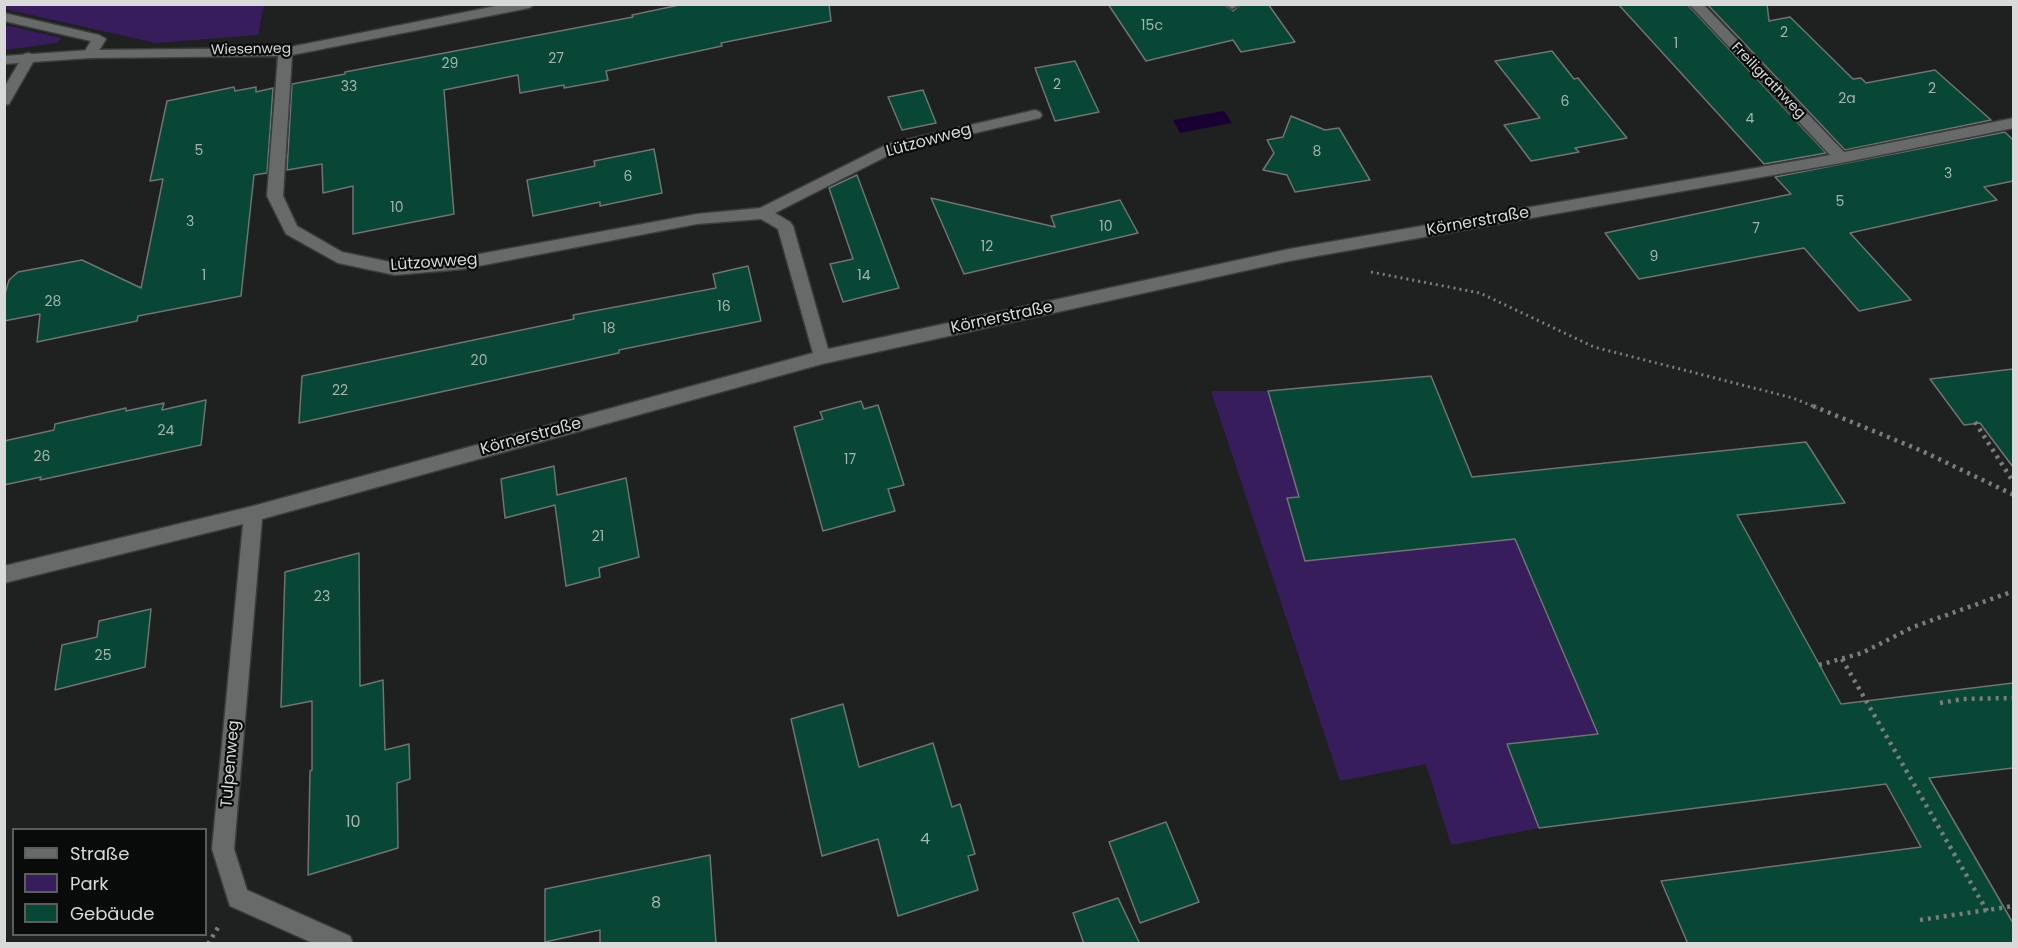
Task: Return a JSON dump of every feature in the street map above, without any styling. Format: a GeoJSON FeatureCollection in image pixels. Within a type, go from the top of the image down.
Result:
{"type":"FeatureCollection","features":[{"type":"Feature","properties":{"kind":"street","name":"Wiesenweg"},"geometry":{"type":"LineString","coordinates":[[4,60],[90,54],[285,52],[529,4]]}},
{"type":"Feature","properties":{"kind":"street","name":"Freiligrathweg"},"geometry":{"type":"LineString","coordinates":[[1695,4],[1841,158]]}},
{"type":"Feature","properties":{"kind":"street"},"geometry":{"type":"LineString","coordinates":[[4,17],[99,39],[90,54]]}},
{"type":"Feature","properties":{"kind":"street","name":"Lützowweg"},"geometry":{"type":"LineString","coordinates":[[285,52],[275,196],[291,230],[338,257],[395,269],[464,263],[697,219],[763,213],[893,147],[1035,115]]}},
{"type":"Feature","properties":{"kind":"street"},"geometry":{"type":"LineString","coordinates":[[4,101],[29,57]]}},
{"type":"Feature","properties":{"kind":"street","name":"Körnerstraße"},"geometry":{"type":"LineString","coordinates":[[4,575],[253,514],[822,357],[1289,255],[1841,158],[2013,123]]}},
{"type":"Feature","properties":{"kind":"street"},"geometry":{"type":"LineString","coordinates":[[763,213],[785,226],[822,357]]}},
{"type":"Feature","properties":{"kind":"street","name":"Tulpenweg"},"geometry":{"type":"LineString","coordinates":[[253,514],[224,849],[238,898],[342,944]]}},
{"type":"Feature","properties":{"kind":"path"},"geometry":{"type":"LineString","coordinates":[[1367,271],[1480,293],[1594,347],[1793,398],[1922,452],[2013,495]]}},
{"type":"Feature","properties":{"kind":"path"},"geometry":{"type":"LineString","coordinates":[[1975,422],[2013,483]]}},
{"type":"Feature","properties":{"kind":"path"},"geometry":{"type":"LineString","coordinates":[[1819,665],[1862,653],[1913,627],[2013,591]]}},
{"type":"Feature","properties":{"kind":"path"},"geometry":{"type":"LineString","coordinates":[[1842,659],[1987,912]]}},
{"type":"Feature","properties":{"kind":"path"},"geometry":{"type":"LineString","coordinates":[[1940,703],[1963,699],[2013,701]]}},
{"type":"Feature","properties":{"kind":"path"},"geometry":{"type":"LineString","coordinates":[[1920,920],[1987,912],[2013,906]]}},
{"type":"Feature","properties":{"kind":"green space"},"geometry":{"type":"Polygon","coordinates":[[[5,4],[264,5],[258,35],[156,43],[5,9],[5,4]]]}},
{"type":"Feature","properties":{"kind":"green space"},"geometry":{"type":"Polygon","coordinates":[[[4,25],[62,38],[56,43],[5,50],[4,25]]]}},
{"type":"Feature","properties":{"kind":"green space"},"geometry":{"type":"Polygon","coordinates":[[[1211,391],[1267,391],[1299,497],[1287,498],[1305,560],[1515,539],[1598,733],[1508,744],[1539,828],[1451,845],[1426,764],[1340,781],[1211,391]]]}},
{"type":"Feature","properties":{"kind":"shaded area"},"geometry":{"type":"Polygon","coordinates":[[[1224,111],[1232,123],[1180,133],[1173,120],[1224,111]]]}},
{"type":"Feature","properties":{"kind":"building"},"geometry":{"type":"Polygon","coordinates":[[[684,4],[829,4],[831,21],[721,43],[722,46],[606,71],[608,80],[564,88],[564,85],[520,93],[518,75],[444,90],[454,214],[353,234],[353,186],[323,193],[322,164],[287,170],[292,84],[633,17],[632,15],[684,4]]]}},
{"type":"Feature","properties":{"kind":"building"},"geometry":{"type":"Polygon","coordinates":[[[1108,4],[1223,4],[1233,11],[1241,4],[1268,4],[1295,42],[1241,52],[1233,40],[1146,61],[1108,4]]]}},
{"type":"Feature","properties":{"kind":"building"},"geometry":{"type":"Polygon","coordinates":[[[1618,4],[1687,4],[1826,153],[1764,164],[1618,4]]]}},
{"type":"Feature","properties":{"kind":"building"},"geometry":{"type":"Polygon","coordinates":[[[1707,4],[1767,4],[1769,21],[1790,17],[1853,79],[1861,78],[1866,83],[1935,70],[1991,120],[1845,150],[1707,4]]]}},
{"type":"Feature","properties":{"kind":"building"},"geometry":{"type":"Polygon","coordinates":[[[1552,51],[1574,79],[1578,78],[1627,138],[1575,148],[1579,152],[1531,161],[1504,125],[1540,118],[1495,61],[1552,51]]]}},
{"type":"Feature","properties":{"kind":"building"},"geometry":{"type":"Polygon","coordinates":[[[1075,61],[1099,112],[1055,121],[1035,68],[1075,61]]]}},
{"type":"Feature","properties":{"kind":"building"},"geometry":{"type":"Polygon","coordinates":[[[234,87],[235,91],[256,87],[256,92],[273,88],[267,173],[254,175],[241,296],[138,316],[137,321],[37,342],[40,314],[4,321],[4,297],[9,280],[18,272],[82,260],[141,288],[163,179],[150,181],[167,101],[234,87]]]}},
{"type":"Feature","properties":{"kind":"building"},"geometry":{"type":"Polygon","coordinates":[[[923,90],[936,123],[902,130],[888,97],[923,90]]]}},
{"type":"Feature","properties":{"kind":"building"},"geometry":{"type":"Polygon","coordinates":[[[1291,116],[1325,130],[1339,128],[1370,180],[1295,192],[1287,175],[1263,170],[1274,153],[1267,140],[1283,137],[1291,116]]]}},
{"type":"Feature","properties":{"kind":"building"},"geometry":{"type":"Polygon","coordinates":[[[2005,132],[2013,140],[2013,181],[1984,187],[1997,200],[1850,233],[1911,300],[1859,311],[1804,248],[1639,279],[1605,233],[1791,194],[1775,177],[2005,132]]]}},
{"type":"Feature","properties":{"kind":"building"},"geometry":{"type":"Polygon","coordinates":[[[654,149],[662,193],[600,206],[600,202],[533,216],[527,180],[595,166],[594,161],[654,149]]]}},
{"type":"Feature","properties":{"kind":"building"},"geometry":{"type":"Polygon","coordinates":[[[857,175],[899,288],[843,302],[830,264],[853,259],[829,188],[857,175]]]}},
{"type":"Feature","properties":{"kind":"building"},"geometry":{"type":"Polygon","coordinates":[[[931,198],[1055,227],[1051,216],[1120,200],[1138,233],[964,274],[931,198]]]}},
{"type":"Feature","properties":{"kind":"building"},"geometry":{"type":"Polygon","coordinates":[[[748,266],[761,321],[619,350],[619,353],[299,423],[302,376],[574,319],[573,315],[716,288],[713,274],[748,266]]]}},
{"type":"Feature","properties":{"kind":"building"},"geometry":{"type":"Polygon","coordinates":[[[2013,369],[2013,467],[1980,423],[1964,425],[1930,379],[2013,369]]]}},
{"type":"Feature","properties":{"kind":"building"},"geometry":{"type":"Polygon","coordinates":[[[1431,376],[1472,477],[1806,442],[1845,503],[1737,515],[1841,704],[2013,683],[2013,768],[1929,778],[2013,923],[2013,944],[1688,944],[1661,881],[1921,847],[1886,784],[1539,828],[1507,744],[1598,734],[1515,539],[1305,561],[1287,498],[1299,497],[1268,391],[1431,376]]]}},
{"type":"Feature","properties":{"kind":"building"},"geometry":{"type":"Polygon","coordinates":[[[206,400],[201,445],[40,480],[41,477],[4,485],[4,441],[54,430],[55,424],[126,408],[126,411],[164,403],[162,410],[206,400]]]}},
{"type":"Feature","properties":{"kind":"building"},"geometry":{"type":"Polygon","coordinates":[[[861,401],[864,409],[878,405],[904,485],[888,489],[895,511],[823,531],[794,427],[823,419],[820,412],[861,401]]]}},
{"type":"Feature","properties":{"kind":"building"},"geometry":{"type":"Polygon","coordinates":[[[554,466],[557,495],[626,478],[639,557],[599,568],[600,577],[566,586],[555,505],[505,518],[501,479],[554,466]]]}},
{"type":"Feature","properties":{"kind":"building"},"geometry":{"type":"Polygon","coordinates":[[[359,553],[360,686],[383,680],[385,750],[409,744],[410,779],[397,783],[398,848],[308,875],[312,701],[281,707],[285,572],[359,553]]]}},
{"type":"Feature","properties":{"kind":"building"},"geometry":{"type":"Polygon","coordinates":[[[151,609],[145,667],[55,690],[62,645],[97,637],[99,621],[151,609]]]}},
{"type":"Feature","properties":{"kind":"building"},"geometry":{"type":"Polygon","coordinates":[[[843,704],[859,767],[933,743],[952,807],[960,804],[975,854],[968,856],[978,890],[898,916],[878,839],[822,856],[791,719],[843,704]]]}},
{"type":"Feature","properties":{"kind":"building"},"geometry":{"type":"Polygon","coordinates":[[[1166,822],[1199,902],[1140,923],[1109,842],[1166,822]]]}},
{"type":"Feature","properties":{"kind":"building"},"geometry":{"type":"Polygon","coordinates":[[[710,855],[716,944],[600,944],[600,930],[545,942],[545,889],[710,855]]]}},
{"type":"Feature","properties":{"kind":"building"},"geometry":{"type":"Polygon","coordinates":[[[1118,898],[1140,944],[1084,944],[1073,913],[1118,898]]]}}]}
